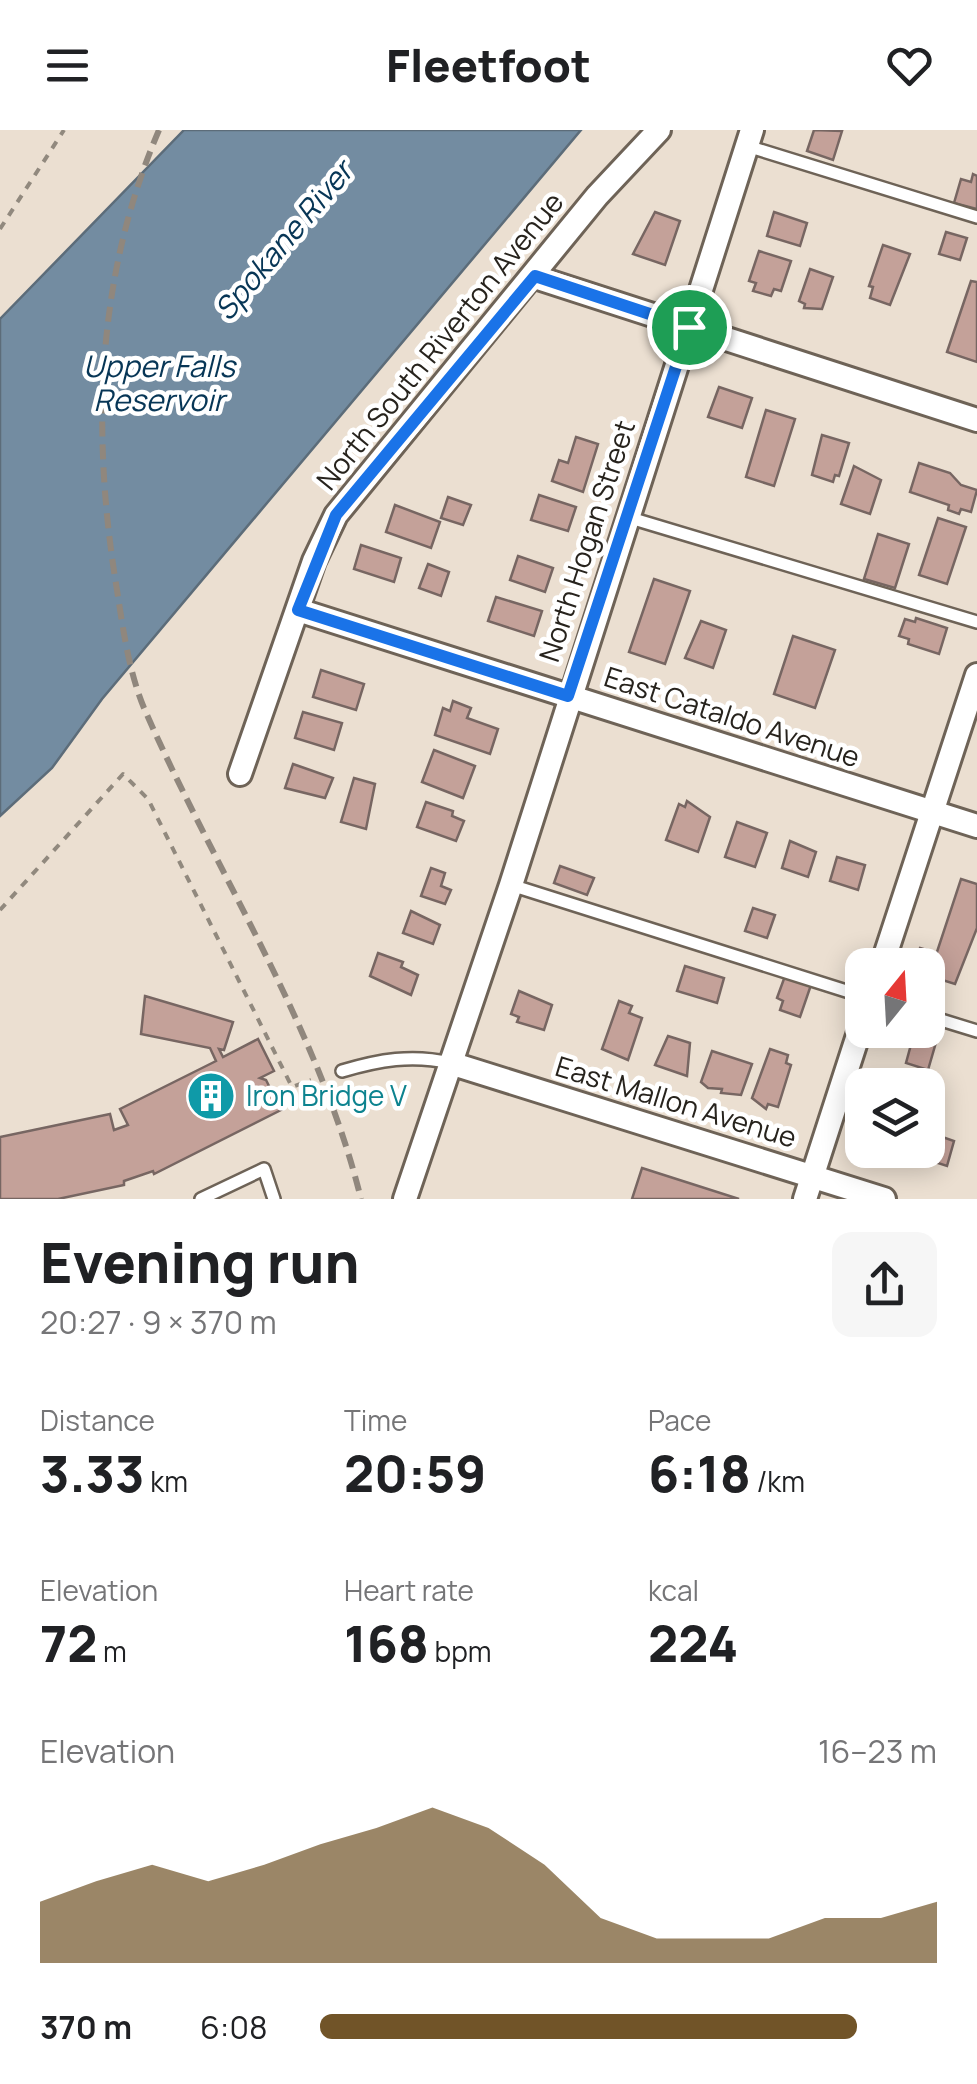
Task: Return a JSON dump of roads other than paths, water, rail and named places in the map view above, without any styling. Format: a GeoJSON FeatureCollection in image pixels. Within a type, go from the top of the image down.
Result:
{"type":"FeatureCollection","features":[{"type":"Feature","properties":{"kind":"street","name":"North South Riverton Avenue"},"geometry":{"type":"LineString","coordinates":[[240,774],[336,515],[598,196],[659,130]]}},
{"type":"Feature","properties":{"kind":"street","name":"North Hogan Street"},"geometry":{"type":"LineString","coordinates":[[406,1199],[511,884],[749,138]]}},
{"type":"Feature","properties":{"kind":"street"},"geometry":{"type":"LineString","coordinates":[[535,276],[977,420]]}},
{"type":"Feature","properties":{"kind":"street","name":"East Cataldo Avenue"},"geometry":{"type":"LineString","coordinates":[[298,610],[977,826]]}},
{"type":"Feature","properties":{"kind":"street"},"geometry":{"type":"LineString","coordinates":[[888,948],[977,674]]}},
{"type":"Feature","properties":{"kind":"street"},"geometry":{"type":"LineString","coordinates":[[809,1188],[854,1048]]}},
{"type":"Feature","properties":{"kind":"street","name":"East Mallon Avenue"},"geometry":{"type":"LineString","coordinates":[[450,1064],[809,1188],[884,1199]]}},
{"type":"Feature","properties":{"kind":"lane"},"geometry":{"type":"LineString","coordinates":[[749,138],[977,217]]}},
{"type":"Feature","properties":{"kind":"lane"},"geometry":{"type":"LineString","coordinates":[[626,516],[977,622]]}},
{"type":"Feature","properties":{"kind":"lane"},"geometry":{"type":"LineString","coordinates":[[511,884],[845,991]]}},
{"type":"Feature","properties":{"kind":"lane"},"geometry":{"type":"LineString","coordinates":[[945,1021],[977,1031]]}},
{"type":"Feature","properties":{"kind":"lane"},"geometry":{"type":"LineString","coordinates":[[342,1071],[378,1061],[424,1057],[450,1064]]}},
{"type":"Feature","properties":{"kind":"lane"},"geometry":{"type":"LineString","coordinates":[[201,1199],[264,1169],[274,1199]]}},
{"type":"Feature","properties":{"kind":"water","name":"Upper Falls Reservoir"},"geometry":{"type":"Polygon","coordinates":[[[184,130],[581,130],[102,699],[52,768],[0,816],[0,319],[184,130]]]}},
{"type":"Feature","properties":{"kind":"railway"},"geometry":{"type":"LineString","coordinates":[[159,130],[122,242],[105,357],[104,473],[124,635],[144,708],[319,1073],[361,1199]]}},
{"type":"Feature","properties":{"kind":"place","name":"Iron Bridge V"},"geometry":{"type":"Point","coordinates":[211,1096]}},
{"type":"Feature","properties":{"kind":"water label","name":"Spokane River"},"geometry":{"type":"Point","coordinates":[284,241]}}]}
